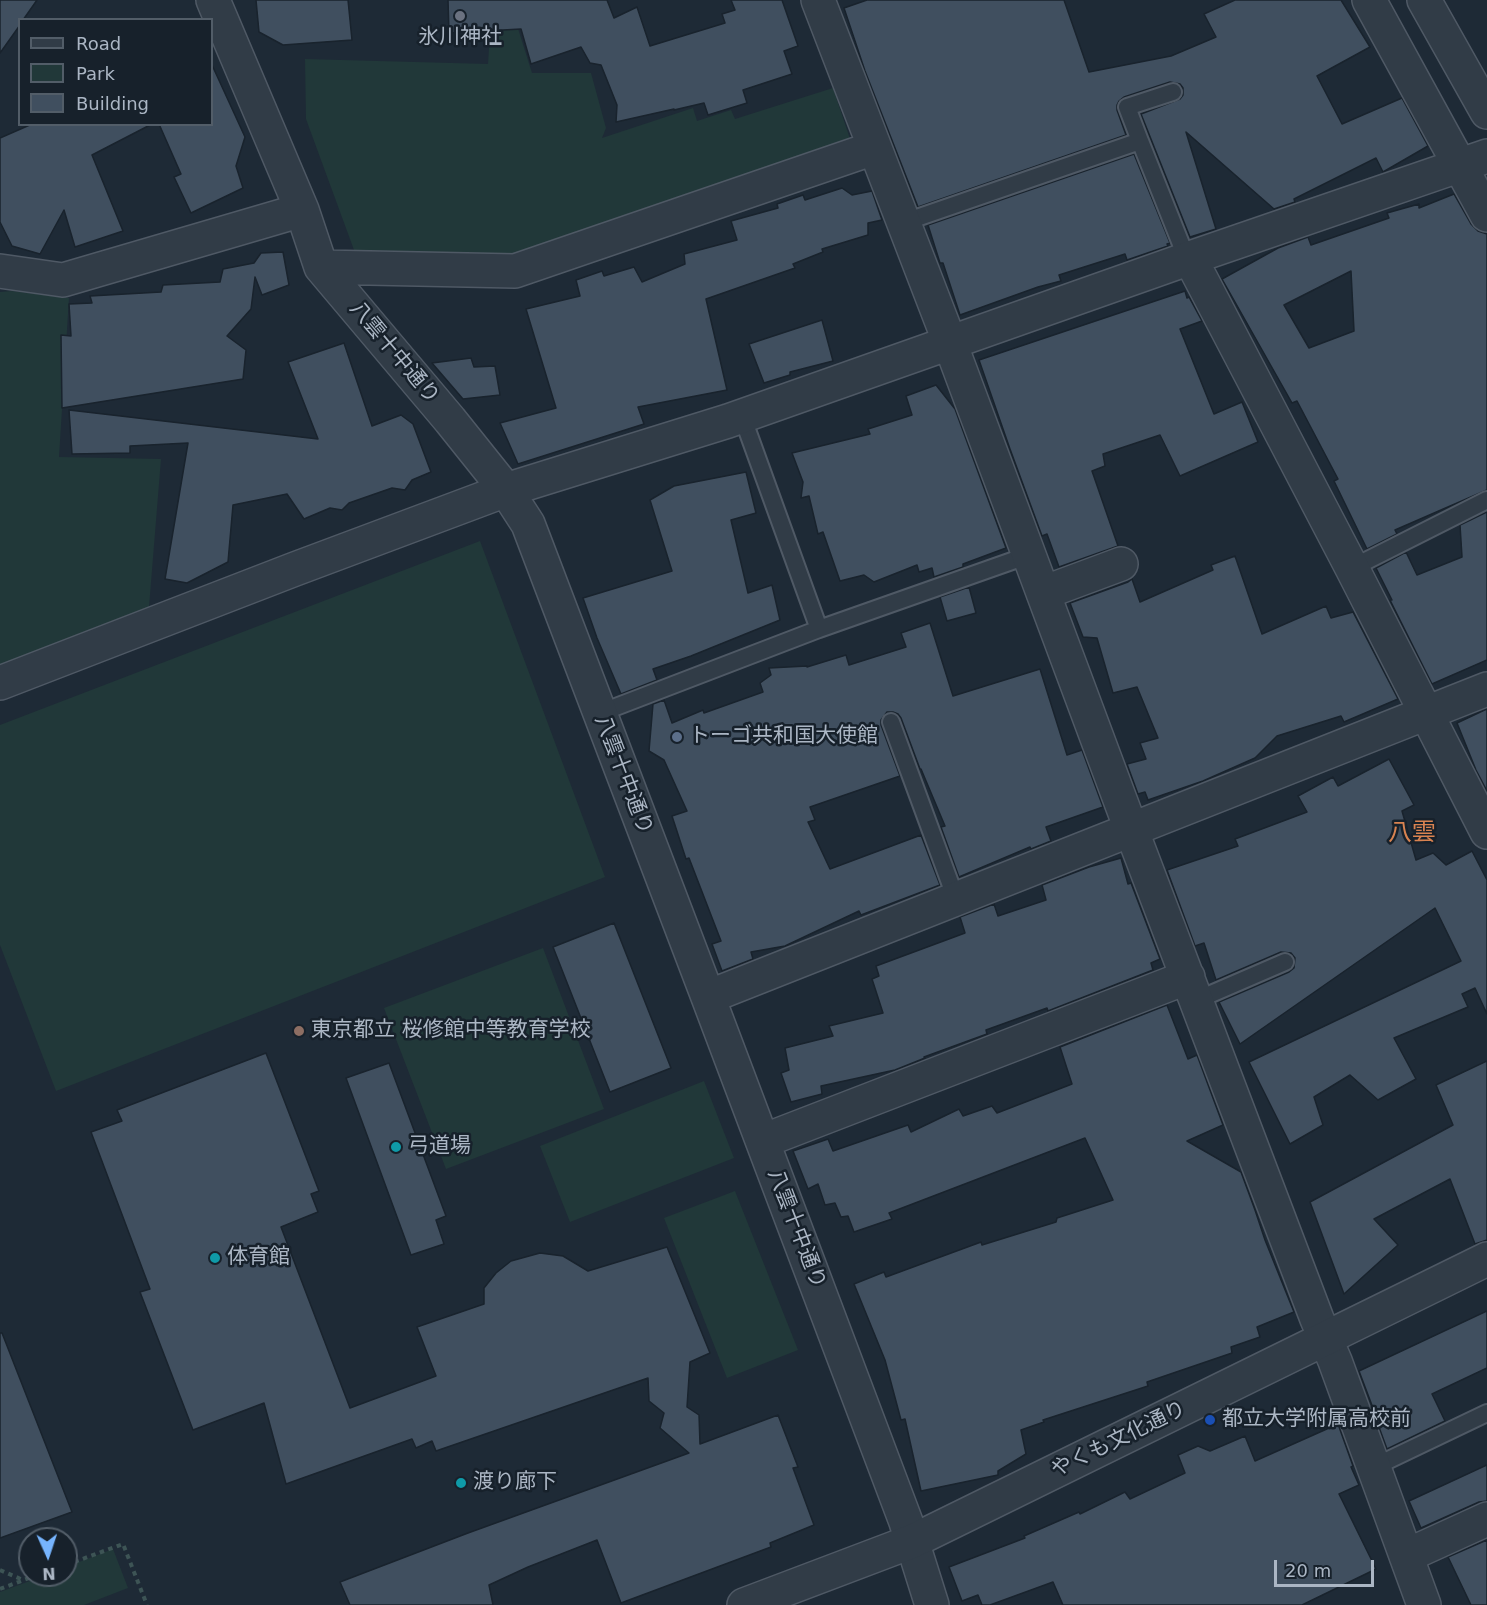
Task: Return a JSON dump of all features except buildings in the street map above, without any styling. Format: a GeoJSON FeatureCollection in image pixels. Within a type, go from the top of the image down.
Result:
{"type":"FeatureCollection","features":[{"type":"Feature","properties":{"kind":"street","name":"八雲十中通り"},"geometry":{"type":"LineString","coordinates":[[213,0],[302,210],[321,267],[450,420],[506,490],[528,524],[913,1541],[932,1605]]}},
{"type":"Feature","properties":{"kind":"street"},"geometry":{"type":"LineString","coordinates":[[818,0],[1335,1361],[1424,1605]]}},
{"type":"Feature","properties":{"kind":"street"},"geometry":{"type":"LineString","coordinates":[[1369,0],[1473,161],[1487,215]]}},
{"type":"Feature","properties":{"kind":"street"},"geometry":{"type":"LineString","coordinates":[[1424,0],[1487,112]]}},
{"type":"Feature","properties":{"kind":"street"},"geometry":{"type":"LineString","coordinates":[[321,267],[515,271],[874,148]]}},
{"type":"Feature","properties":{"kind":"street"},"geometry":{"type":"LineString","coordinates":[[0,683],[506,490],[742,416],[1473,161]]}},
{"type":"Feature","properties":{"kind":"street"},"geometry":{"type":"LineString","coordinates":[[0,271],[63,280],[302,210]]}},
{"type":"Feature","properties":{"kind":"street"},"geometry":{"type":"LineString","coordinates":[[1190,258],[1487,832]]}},
{"type":"Feature","properties":{"kind":"street"},"geometry":{"type":"LineString","coordinates":[[1043,593],[1121,564]]}},
{"type":"Feature","properties":{"kind":"street"},"geometry":{"type":"LineString","coordinates":[[708,996],[1487,689]]}},
{"type":"Feature","properties":{"kind":"street"},"geometry":{"type":"LineString","coordinates":[[763,1141],[1192,989]]}},
{"type":"Feature","properties":{"kind":"street","name":"やくも文化通り"},"geometry":{"type":"LineString","coordinates":[[744,1605],[913,1541],[1487,1259]]}},
{"type":"Feature","properties":{"kind":"street"},"geometry":{"type":"LineString","coordinates":[[1406,1556],[1487,1519]]}},
{"type":"Feature","properties":{"kind":"lane"},"geometry":{"type":"LineString","coordinates":[[1173,92],[1127,107],[1183,249],[1190,258]]}},
{"type":"Feature","properties":{"kind":"lane"},"geometry":{"type":"LineString","coordinates":[[902,223],[1140,141]]}},
{"type":"Feature","properties":{"kind":"lane"},"geometry":{"type":"LineString","coordinates":[[742,416],[819,629]]}},
{"type":"Feature","properties":{"kind":"lane"},"geometry":{"type":"LineString","coordinates":[[1352,568],[1487,500]]}},
{"type":"Feature","properties":{"kind":"lane"},"geometry":{"type":"LineString","coordinates":[[600,713],[819,629],[1029,555]]}},
{"type":"Feature","properties":{"kind":"lane"},"geometry":{"type":"LineString","coordinates":[[891,723],[957,899]]}},
{"type":"Feature","properties":{"kind":"lane"},"geometry":{"type":"LineString","coordinates":[[1192,989],[1285,962]]}},
{"type":"Feature","properties":{"kind":"lane"},"geometry":{"type":"LineString","coordinates":[[1374,1467],[1487,1413]]}},
{"type":"Feature","properties":{"kind":"path"},"geometry":{"type":"LineString","coordinates":[[78,1561],[123,1544],[147,1605]]}},
{"type":"Feature","properties":{"kind":"path"},"geometry":{"type":"LineString","coordinates":[[0,1570],[18,1578]]}},
{"type":"Feature","properties":{"kind":"path"},"geometry":{"type":"LineString","coordinates":[[0,1589],[18,1582]]}},
{"type":"Feature","properties":{"kind":"green space"},"geometry":{"type":"Polygon","coordinates":[[[492,0],[515,19],[532,73],[591,73],[606,128],[602,138],[693,108],[697,121],[731,110],[735,119],[833,88],[852,145],[522,262],[354,250],[306,119],[305,59],[488,64],[492,0]]]}},
{"type":"Feature","properties":{"kind":"green space"},"geometry":{"type":"Polygon","coordinates":[[[12,291],[69,298],[59,457],[161,459],[149,607],[0,665],[0,292],[12,291]]]}},
{"type":"Feature","properties":{"kind":"green space"},"geometry":{"type":"Polygon","coordinates":[[[480,541],[605,877],[56,1091],[0,945],[0,725],[480,541]]]}},
{"type":"Feature","properties":{"kind":"green space"},"geometry":{"type":"Polygon","coordinates":[[[543,948],[604,1109],[446,1169],[384,1008],[543,948]]]}},
{"type":"Feature","properties":{"kind":"green space"},"geometry":{"type":"Polygon","coordinates":[[[704,1081],[734,1158],[570,1222],[540,1146],[704,1081]]]}},
{"type":"Feature","properties":{"kind":"green space"},"geometry":{"type":"Polygon","coordinates":[[[735,1191],[798,1350],[727,1378],[664,1218],[735,1191]]]}},
{"type":"Feature","properties":{"kind":"green space"},"geometry":{"type":"Polygon","coordinates":[[[113,1549],[128,1588],[84,1605],[0,1605],[0,1592],[18,1585],[78,1587],[78,1562],[113,1549]]]}},
{"type":"Feature","properties":{"kind":"place","name":"氷川神社"},"geometry":{"type":"Point","coordinates":[460,16]}},
{"type":"Feature","properties":{"kind":"place","name":"トーゴ共和国大使館"},"geometry":{"type":"Point","coordinates":[677,737]}},
{"type":"Feature","properties":{"kind":"place","name":"東京都立 桜修館中等教育学校"},"geometry":{"type":"Point","coordinates":[299,1031]}},
{"type":"Feature","properties":{"kind":"place","name":"弓道場"},"geometry":{"type":"Point","coordinates":[396,1147]}},
{"type":"Feature","properties":{"kind":"place","name":"体育館"},"geometry":{"type":"Point","coordinates":[215,1258]}},
{"type":"Feature","properties":{"kind":"place","name":"都立大学附属高校前"},"geometry":{"type":"Point","coordinates":[1210,1420]}},
{"type":"Feature","properties":{"kind":"place","name":"渡り廊下"},"geometry":{"type":"Point","coordinates":[461,1483]}},
{"type":"Feature","properties":{"kind":"district","name":"八雲"},"geometry":{"type":"Point","coordinates":[1412,834]}}]}
